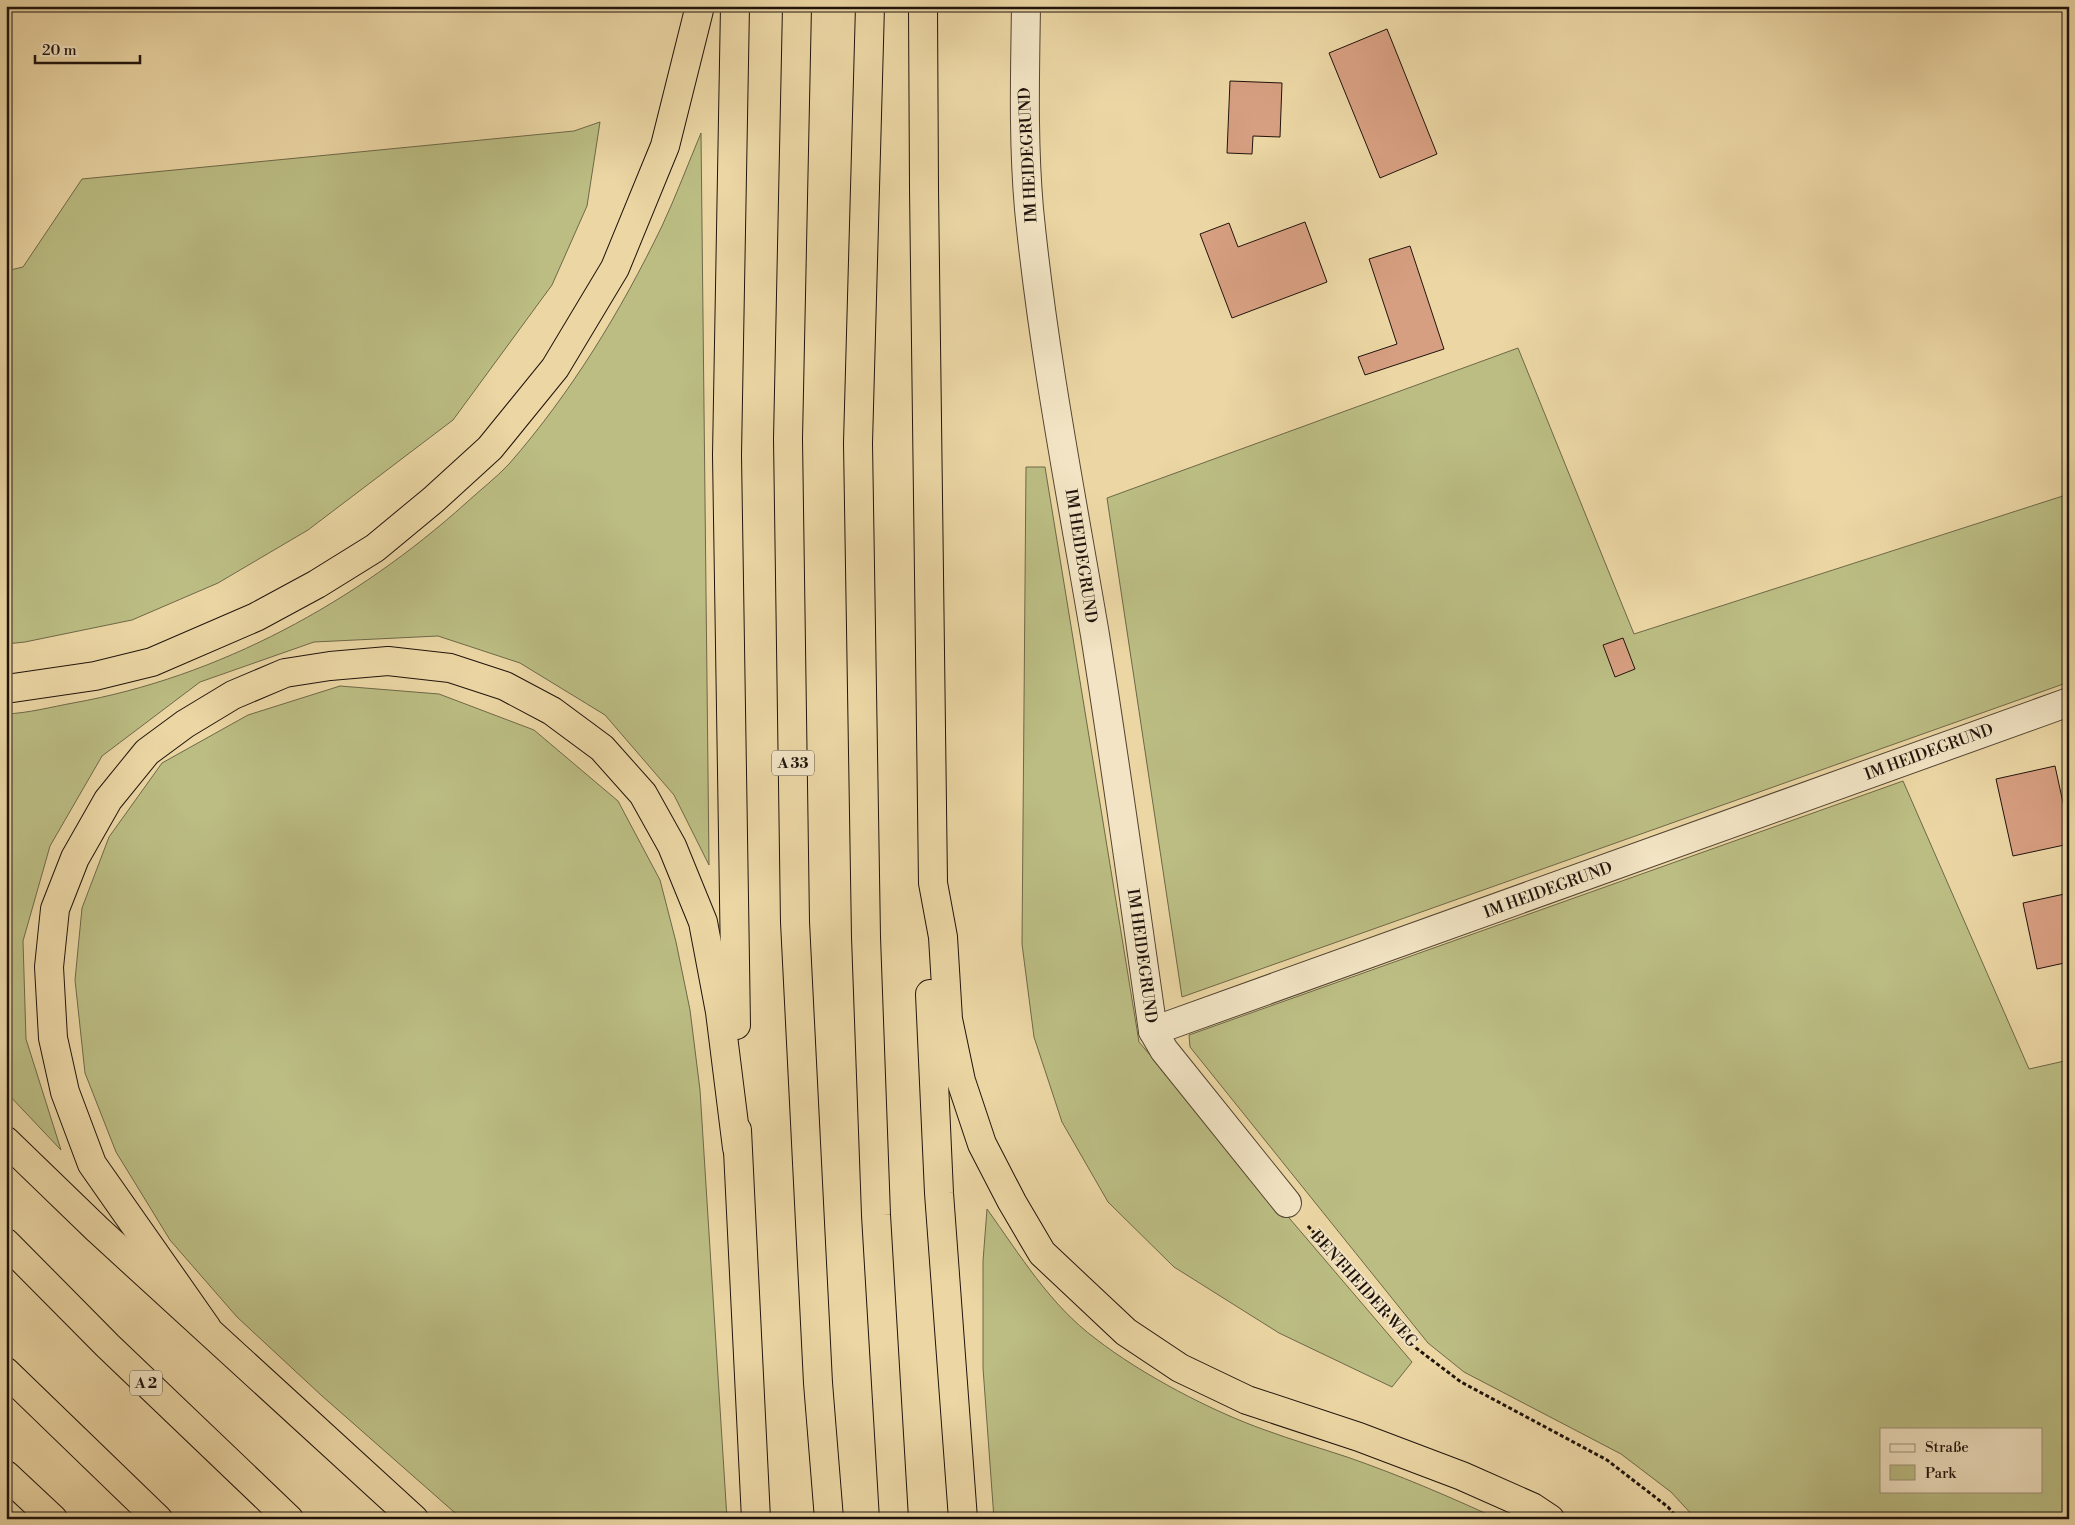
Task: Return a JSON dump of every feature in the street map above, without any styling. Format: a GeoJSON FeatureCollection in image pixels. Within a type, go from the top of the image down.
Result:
{"type":"FeatureCollection","features":[{"type":"Feature","properties":{"kind":"highway"},"geometry":{"type":"LineString","coordinates":[[6,689],[95,676],[152,662],[256,617],[317,584],[375,548],[433,500],[490,448],[555,368],[615,268],[665,146],[700,6]]}},
{"type":"Feature","properties":{"kind":"highway"},"geometry":{"type":"LineString","coordinates":[[734,6],[727,455],[737,1148],[756,1519]]}},
{"type":"Feature","properties":{"kind":"highway","name":"A 33"},"geometry":{"type":"LineString","coordinates":[[797,6],[788,439],[795,922],[818,1383],[829,1519]]}},
{"type":"Feature","properties":{"kind":"highway"},"geometry":{"type":"LineString","coordinates":[[870,6],[858,502],[866,947],[876,1215],[894,1519]]}},
{"type":"Feature","properties":{"kind":"highway"},"geometry":{"type":"LineString","coordinates":[[924,6],[924,189],[934,883],[943,937],[948,1019],[961,1081],[982,1144],[1012,1202],[1042,1253],[1126,1332],[1180,1368],[1247,1400],[1359,1437],[1462,1476],[1532,1507],[1550,1519]]}},
{"type":"Feature","properties":{"kind":"highway"},"geometry":{"type":"LineString","coordinates":[[207,1328],[92,1164],[65,1092],[53,1038],[49,967],[55,909],[75,858],[104,808],[147,752],[185,724],[233,694],[285,673],[330,666],[388,661],[450,668],[505,686],[552,711],[602,748],[643,794],[672,846],[703,922],[720,1012],[737,1148]]}},
{"type":"Feature","properties":{"kind":"highway"},"geometry":{"type":"LineString","coordinates":[[934,883],[927,933],[937,1155],[963,1519]]}},
{"type":"Feature","properties":{"kind":"highway"},"geometry":{"type":"LineString","coordinates":[[6,1141],[97,1229],[414,1519]]}},
{"type":"Feature","properties":{"kind":"highway","name":"A 2"},"geometry":{"type":"LineString","coordinates":[[6,1243],[108,1346],[289,1519]]}},
{"type":"Feature","properties":{"kind":"highway"},"geometry":{"type":"LineString","coordinates":[[6,1372],[158,1519]]}},
{"type":"Feature","properties":{"kind":"highway"},"geometry":{"type":"LineString","coordinates":[[6,1475],[53,1519]]}},
{"type":"Feature","properties":{"kind":"street","name":"IM HEIDEGRUND"},"geometry":{"type":"LineString","coordinates":[[1026,6],[1024,117],[1029,208],[1053,385],[1104,691],[1153,1031],[2069,702]]}},
{"type":"Feature","properties":{"kind":"street"},"geometry":{"type":"LineString","coordinates":[[1153,1031],[1164,1050],[1287,1203]]}},
{"type":"Feature","properties":{"kind":"path","name":"BENTHEIDER WEG"},"geometry":{"type":"LineString","coordinates":[[1287,1203],[1416,1348],[1461,1382],[1607,1460],[1668,1507],[1678,1519]]}},
{"type":"Feature","properties":{"kind":"green space"},"geometry":{"type":"Polygon","coordinates":[[[600,122],[587,206],[552,285],[453,420],[308,530],[218,583],[132,620],[25,642],[6,644],[6,271],[23,267],[82,179],[574,131],[600,122]]]}},
{"type":"Feature","properties":{"kind":"green space"},"geometry":{"type":"Polygon","coordinates":[[[701,133],[709,865],[674,795],[605,715],[520,663],[438,636],[314,642],[200,682],[102,756],[50,846],[23,941],[26,1039],[61,1150],[6,1092],[6,714],[40,710],[127,691],[181,675],[233,654],[283,630],[332,603],[424,539],[509,464],[532,437],[574,380],[612,320],[646,258],[667,215],[701,133]]]}},
{"type":"Feature","properties":{"kind":"green space"},"geometry":{"type":"Polygon","coordinates":[[[1518,348],[1634,634],[2069,494],[2069,682],[1182,997],[1107,498],[1518,348]]]}},
{"type":"Feature","properties":{"kind":"green space"},"geometry":{"type":"Polygon","coordinates":[[[1026,467],[1045,467],[1139,1042],[1412,1362],[1392,1387],[1279,1333],[1174,1267],[1108,1202],[1062,1122],[1034,1037],[1022,944],[1026,467]]]}},
{"type":"Feature","properties":{"kind":"green space"},"geometry":{"type":"Polygon","coordinates":[[[340,686],[439,694],[534,730],[618,801],[660,880],[676,942],[690,1010],[700,1090],[727,1519],[462,1519],[321,1395],[237,1317],[170,1240],[116,1152],[85,1073],[75,980],[82,908],[109,837],[162,763],[248,715],[340,686]]]}},
{"type":"Feature","properties":{"kind":"green space"},"geometry":{"type":"Polygon","coordinates":[[[1903,781],[2029,1069],[2069,1060],[2069,1519],[1696,1519],[1671,1492],[1621,1454],[1464,1372],[1428,1343],[1190,1047],[1189,1035],[1903,781]]]}},
{"type":"Feature","properties":{"kind":"green space"},"geometry":{"type":"Polygon","coordinates":[[[987,1209],[1024,1261],[1064,1311],[1096,1339],[1155,1378],[1222,1413],[1275,1434],[1385,1471],[1498,1519],[994,1519],[983,1368],[983,1261],[987,1209]]]}},
{"type":"Feature","properties":{"kind":"building"},"geometry":{"type":"Polygon","coordinates":[[[1387,29],[1437,154],[1380,178],[1329,53],[1387,29]]]}},
{"type":"Feature","properties":{"kind":"building"},"geometry":{"type":"Polygon","coordinates":[[[1230,81],[1282,83],[1280,137],[1253,136],[1252,154],[1227,153],[1230,81]]]}},
{"type":"Feature","properties":{"kind":"building"},"geometry":{"type":"Polygon","coordinates":[[[1305,222],[1327,282],[1232,318],[1200,234],[1229,223],[1238,247],[1305,222]]]}},
{"type":"Feature","properties":{"kind":"building"},"geometry":{"type":"Polygon","coordinates":[[[1410,246],[1444,349],[1365,375],[1358,357],[1397,344],[1369,259],[1410,246]]]}},
{"type":"Feature","properties":{"kind":"building"},"geometry":{"type":"Polygon","coordinates":[[[1623,638],[1635,669],[1615,677],[1603,645],[1623,638]]]}},
{"type":"Feature","properties":{"kind":"building"},"geometry":{"type":"Polygon","coordinates":[[[2055,766],[2069,830],[2069,844],[2013,856],[1996,779],[2055,766]]]}},
{"type":"Feature","properties":{"kind":"building"},"geometry":{"type":"Polygon","coordinates":[[[2069,893],[2069,962],[2037,969],[2023,903],[2069,893]]]}}]}
